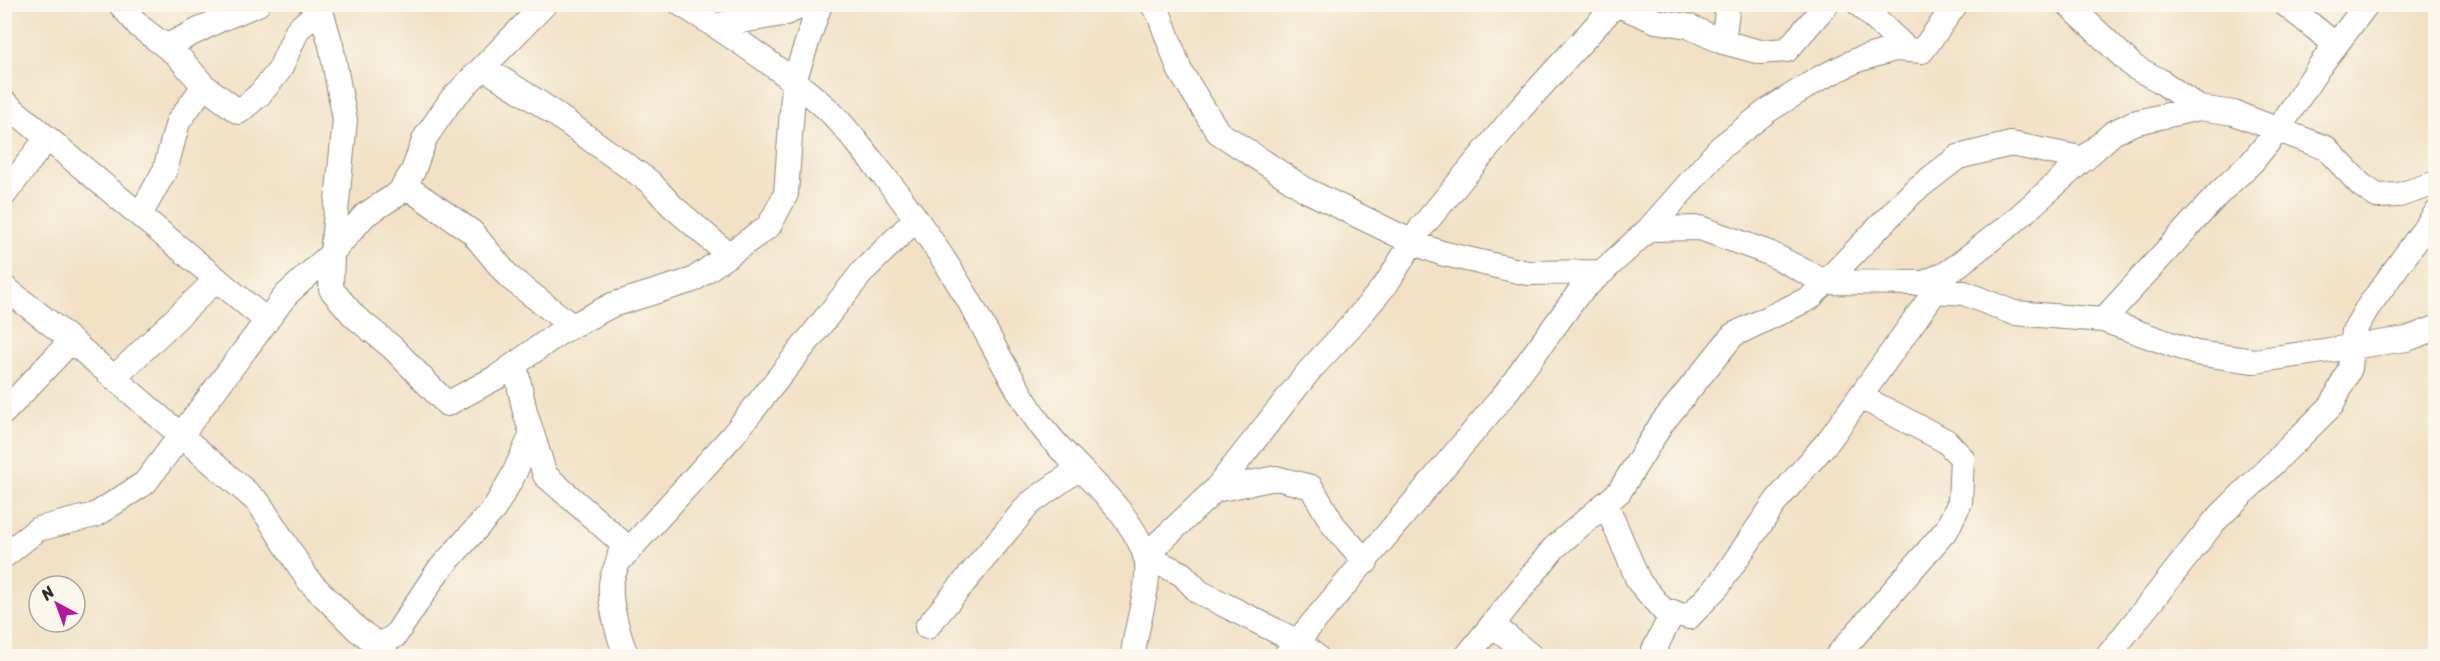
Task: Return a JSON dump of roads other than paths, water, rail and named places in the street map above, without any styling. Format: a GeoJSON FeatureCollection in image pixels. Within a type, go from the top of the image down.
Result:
{"type":"FeatureCollection","features":[{"type":"Feature","properties":{"kind":"street"},"geometry":{"type":"LineString","coordinates":[[120,4],[140,27],[167,46],[204,86],[239,112],[260,94],[279,71],[286,51],[298,29],[319,7],[332,45],[345,120],[332,253],[331,289],[354,316],[393,348],[447,404],[462,398],[572,326],[612,305],[693,280],[770,226],[786,194],[794,81],[820,4]]}},
{"type":"Feature","properties":{"kind":"street"},"geometry":{"type":"LineString","coordinates":[[167,46],[219,20],[258,4]]}},
{"type":"Feature","properties":{"kind":"street"},"geometry":{"type":"LineString","coordinates":[[4,556],[38,529],[95,515],[146,483],[286,295],[332,253],[365,215],[399,193],[413,171],[425,138],[451,100],[545,4]]}},
{"type":"Feature","properties":{"kind":"street"},"geometry":{"type":"LineString","coordinates":[[681,4],[716,25],[794,81],[826,108],[851,135],[916,219],[967,298],[1035,418],[1078,469],[1125,517],[1146,556],[1144,591],[1133,657]]}},
{"type":"Feature","properties":{"kind":"street"},"geometry":{"type":"LineString","coordinates":[[716,25],[783,14],[807,4]]}},
{"type":"Feature","properties":{"kind":"street"},"geometry":{"type":"LineString","coordinates":[[1152,4],[1159,14],[1180,70],[1218,132],[1306,190],[1412,242],[1441,253],[1527,273],[1603,272]]}},
{"type":"Feature","properties":{"kind":"street"},"geometry":{"type":"LineString","coordinates":[[1146,556],[1215,490],[1309,371],[1387,283],[1412,242],[1521,108],[1616,4],[1656,21],[1688,26],[1723,42],[1760,52],[1787,50],[1827,4]]}},
{"type":"Feature","properties":{"kind":"street"},"geometry":{"type":"LineString","coordinates":[[1723,42],[1728,4]]}},
{"type":"Feature","properties":{"kind":"street"},"geometry":{"type":"LineString","coordinates":[[1859,4],[1908,50]]}},
{"type":"Feature","properties":{"kind":"street"},"geometry":{"type":"LineString","coordinates":[[1146,556],[1182,574],[1199,592],[1221,605],[1252,617],[1300,652],[1366,562],[1505,394],[1578,294],[1649,229],[1720,148],[1767,111],[1820,78],[1857,60],[1895,49],[1922,51],[1956,4]]}},
{"type":"Feature","properties":{"kind":"street"},"geometry":{"type":"LineString","coordinates":[[2068,4],[2134,67],[2199,108]]}},
{"type":"Feature","properties":{"kind":"street"},"geometry":{"type":"LineString","coordinates":[[2285,4],[2336,45]]}},
{"type":"Feature","properties":{"kind":"street"},"geometry":{"type":"LineString","coordinates":[[2103,320],[2220,192],[2252,162],[2278,130],[2367,4]]}},
{"type":"Feature","properties":{"kind":"street"},"geometry":{"type":"LineString","coordinates":[[483,69],[541,104],[650,182],[672,206],[729,255]]}},
{"type":"Feature","properties":{"kind":"street"},"geometry":{"type":"LineString","coordinates":[[140,215],[165,170],[178,122],[204,86]]}},
{"type":"Feature","properties":{"kind":"street"},"geometry":{"type":"LineString","coordinates":[[4,102],[267,321]]}},
{"type":"Feature","properties":{"kind":"street"},"geometry":{"type":"LineString","coordinates":[[1606,504],[1639,582],[1663,610],[1689,616],[1718,586],[1777,500],[1830,440],[1937,282],[2012,223],[2114,133],[2133,123],[2199,108],[2234,113],[2326,148],[2361,185],[2377,196],[2399,195],[2436,183]]}},
{"type":"Feature","properties":{"kind":"street"},"geometry":{"type":"LineString","coordinates":[[4,195],[47,138]]}},
{"type":"Feature","properties":{"kind":"street"},"geometry":{"type":"LineString","coordinates":[[1467,657],[1554,548],[1619,492],[1662,423],[1733,335],[1810,298],[1914,191],[1958,157],[2011,144],[2085,159]]}},
{"type":"Feature","properties":{"kind":"street"},"geometry":{"type":"LineString","coordinates":[[404,185],[472,232],[509,277],[572,326]]}},
{"type":"Feature","properties":{"kind":"street"},"geometry":{"type":"LineString","coordinates":[[2108,657],[2214,522],[2332,405],[2350,368],[2354,331],[2366,310],[2436,213]]}},
{"type":"Feature","properties":{"kind":"street"},"geometry":{"type":"LineString","coordinates":[[627,657],[613,606],[612,579],[621,559],[733,435],[864,270],[916,219]]}},
{"type":"Feature","properties":{"kind":"street"},"geometry":{"type":"LineString","coordinates":[[1649,229],[1700,228],[1709,230],[1769,253],[1825,282],[1937,282],[2014,313],[2103,320],[2196,353],[2254,361],[2407,339],[2436,328]]}},
{"type":"Feature","properties":{"kind":"street"},"geometry":{"type":"LineString","coordinates":[[114,378],[217,279]]}},
{"type":"Feature","properties":{"kind":"street"},"geometry":{"type":"LineString","coordinates":[[4,287],[71,341],[259,503],[309,581],[358,630],[379,645],[395,636],[438,571],[494,509],[513,476],[532,434]]}},
{"type":"Feature","properties":{"kind":"street"},"geometry":{"type":"LineString","coordinates":[[4,412],[71,341]]}},
{"type":"Feature","properties":{"kind":"street"},"geometry":{"type":"LineString","coordinates":[[515,364],[532,434],[545,475],[621,542],[621,559]]}},
{"type":"Feature","properties":{"kind":"street"},"geometry":{"type":"LineString","coordinates":[[1837,657],[1947,529],[1960,502],[1962,458],[1946,441],[1861,397]]}},
{"type":"Feature","properties":{"kind":"street"},"geometry":{"type":"LineString","coordinates":[[927,627],[1029,504],[1078,469]]}},
{"type":"Feature","properties":{"kind":"street"},"geometry":{"type":"LineString","coordinates":[[1215,490],[1276,478],[1311,487],[1334,526],[1366,562]]}},
{"type":"Feature","properties":{"kind":"street"},"geometry":{"type":"LineString","coordinates":[[1651,657],[1672,612]]}},
{"type":"Feature","properties":{"kind":"street"},"geometry":{"type":"LineString","coordinates":[[1493,625],[1531,657]]}}]}
